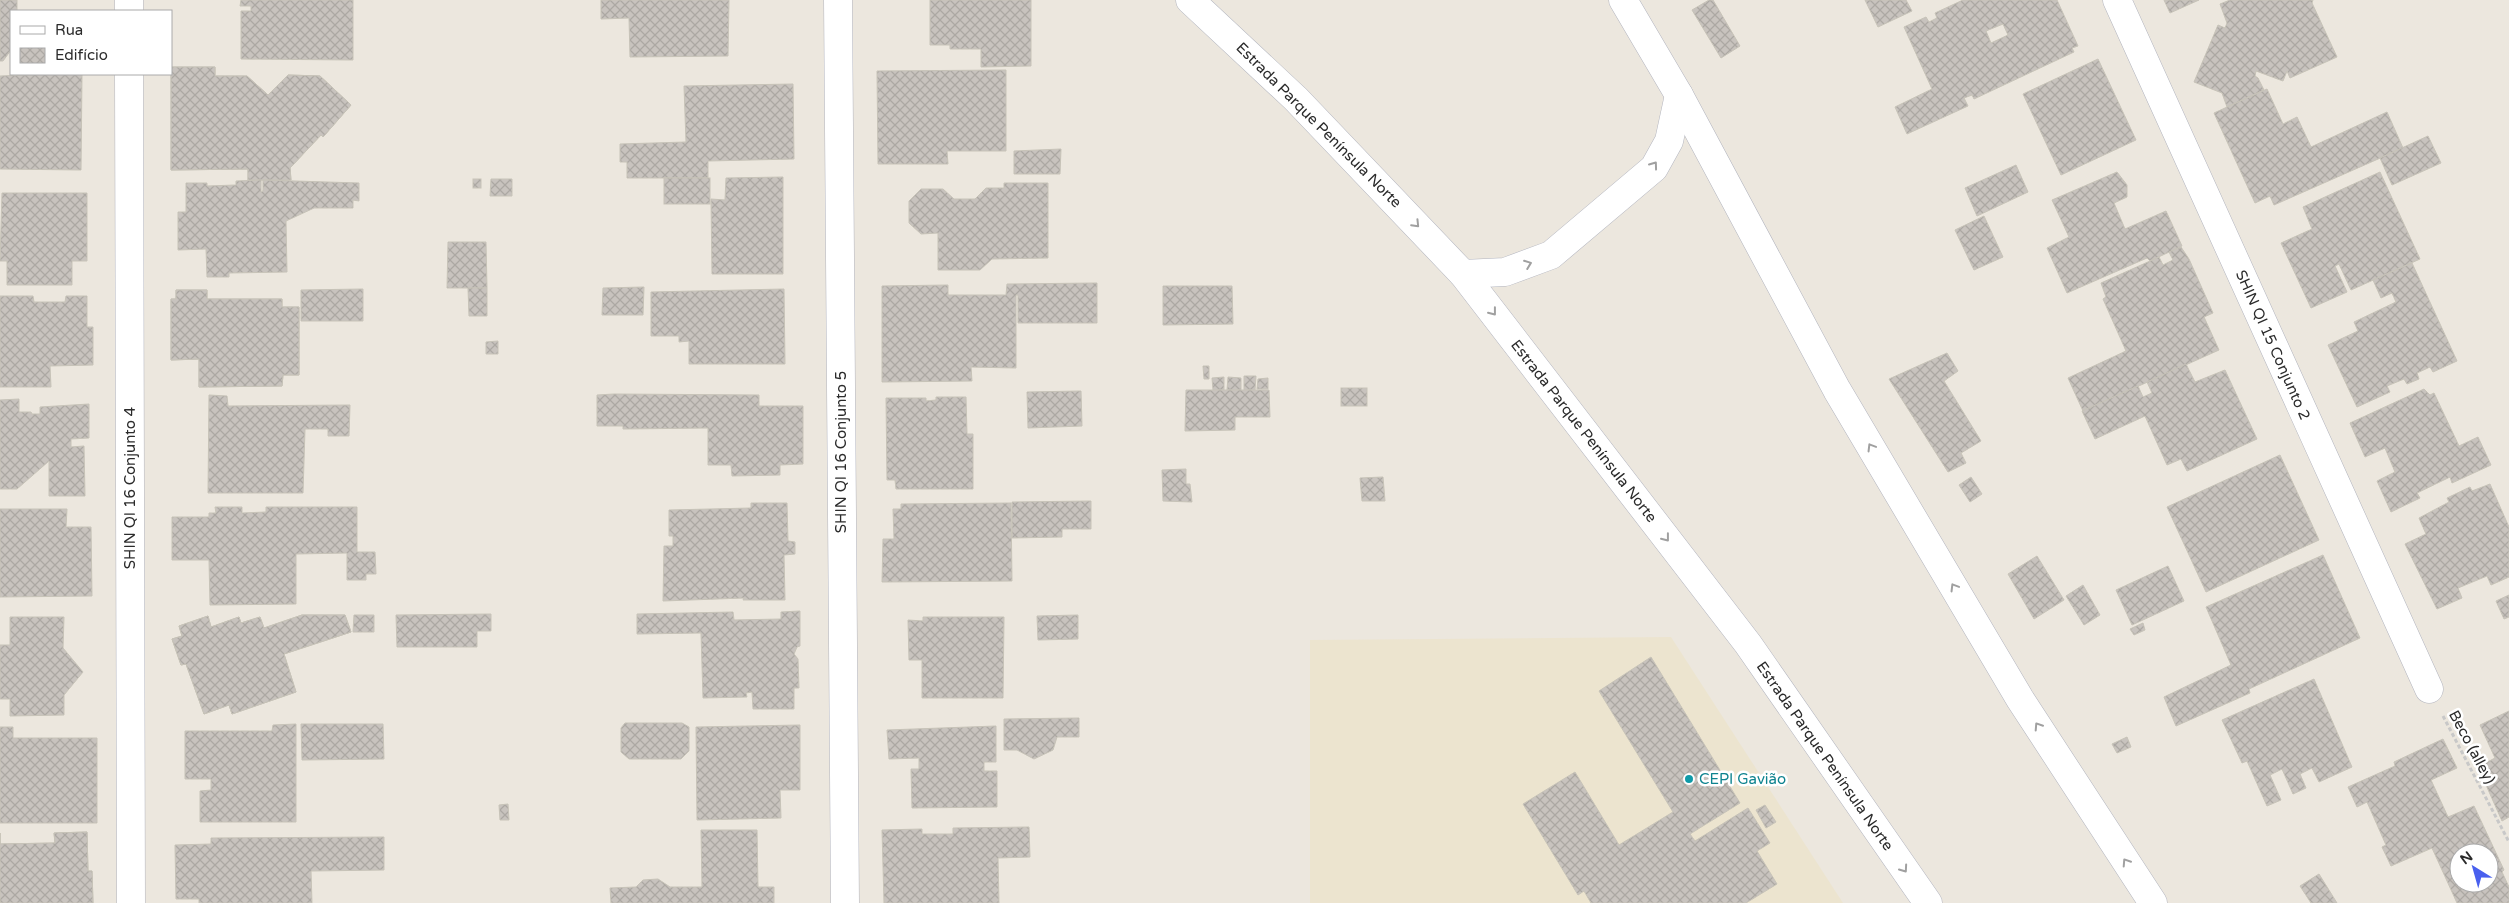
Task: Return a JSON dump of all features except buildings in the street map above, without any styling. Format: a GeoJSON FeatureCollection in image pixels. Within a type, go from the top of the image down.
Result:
{"type":"FeatureCollection","features":[{"type":"Feature","properties":{"kind":"main road","name":"SHIN QI 16 Conjunto 5"},"geometry":{"type":"LineString","coordinates":[[838,0],[844,903]]}},
{"type":"Feature","properties":{"kind":"main road","name":"Estrada Parque Península Norte"},"geometry":{"type":"LineString","coordinates":[[1190,0],[1296,99],[1463,274],[1748,644],[1928,903]]}},
{"type":"Feature","properties":{"kind":"main road"},"geometry":{"type":"LineString","coordinates":[[1623,0],[1679,95],[1837,390],[2020,699],[2153,903]]}},
{"type":"Feature","properties":{"kind":"main road","name":"SHIN QI 15 Conjunto 2"},"geometry":{"type":"LineString","coordinates":[[2117,0],[2429,689]]}},
{"type":"Feature","properties":{"kind":"main road","name":"SHIN QI 16 Conjunto 4"},"geometry":{"type":"LineString","coordinates":[[129,75],[131,903]]}},
{"type":"Feature","properties":{"kind":"main road"},"geometry":{"type":"LineString","coordinates":[[1463,274],[1505,272],[1551,255],[1654,168],[1669,141],[1679,95]]}},
{"type":"Feature","properties":{"kind":"path","name":"Beco (alley)"},"geometry":{"type":"LineString","coordinates":[[2429,689],[2509,842]]}},
{"type":"Feature","properties":{"kind":"shaded area"},"geometry":{"type":"Polygon","coordinates":[[[1671,637],[1843,903],[1310,903],[1310,640],[1671,637]]]}},
{"type":"Feature","properties":{"kind":"place","name":"CEPI Gavião"},"geometry":{"type":"Point","coordinates":[1689,779]}}]}
